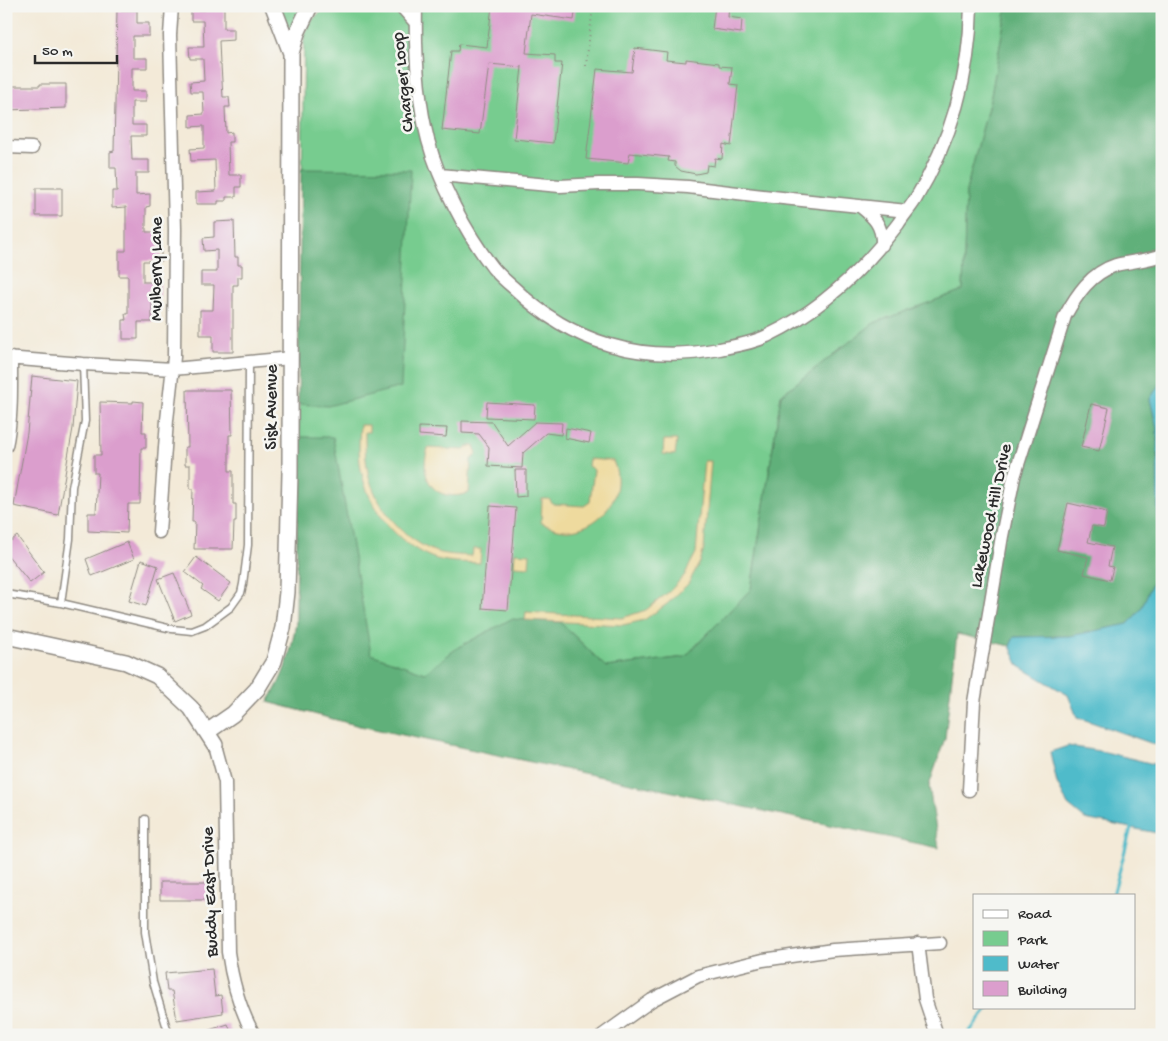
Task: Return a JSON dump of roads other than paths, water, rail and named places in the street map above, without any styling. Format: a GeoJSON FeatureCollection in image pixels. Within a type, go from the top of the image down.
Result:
{"type":"FeatureCollection","features":[{"type":"Feature","properties":{"kind":"street","name":"Mulberry Lane"},"geometry":{"type":"LineString","coordinates":[[159,532],[167,420],[173,369],[175,281],[170,40],[172,6]]}},
{"type":"Feature","properties":{"kind":"street","name":"Sisk Avenue"},"geometry":{"type":"LineString","coordinates":[[273,6],[280,19],[291,53]]}},
{"type":"Feature","properties":{"kind":"street","name":"Sisk Avenue"},"geometry":{"type":"LineString","coordinates":[[207,732],[233,714],[257,690],[274,661],[283,628],[288,592],[291,358],[291,53],[297,33],[310,6]]}},
{"type":"Feature","properties":{"kind":"street"},"geometry":{"type":"LineString","coordinates":[[401,6],[416,23]]}},
{"type":"Feature","properties":{"kind":"street","name":"Charger Loop"},"geometry":{"type":"LineString","coordinates":[[416,6],[421,102],[428,140],[440,175],[461,219],[493,269],[526,300],[558,323],[596,341],[622,350],[662,355],[696,354],[765,337],[806,314],[839,288],[882,245],[915,200],[934,166],[952,123],[963,79],[970,34],[971,6]]}},
{"type":"Feature","properties":{"kind":"street"},"geometry":{"type":"LineString","coordinates":[[6,147],[32,148]]}},
{"type":"Feature","properties":{"kind":"street"},"geometry":{"type":"LineString","coordinates":[[440,175],[560,186],[599,184],[673,186],[907,211]]}},
{"type":"Feature","properties":{"kind":"street"},"geometry":{"type":"LineString","coordinates":[[858,205],[871,214],[877,222],[882,233],[882,245]]}},
{"type":"Feature","properties":{"kind":"street","name":"Lakewood Hill Drive"},"geometry":{"type":"LineString","coordinates":[[968,790],[974,702],[1002,536],[1014,478],[1065,316],[1075,297],[1085,284],[1097,276],[1114,266],[1162,255]]}},
{"type":"Feature","properties":{"kind":"street"},"geometry":{"type":"LineString","coordinates":[[7,438],[9,358],[173,369],[291,358]]}},
{"type":"Feature","properties":{"kind":"street"},"geometry":{"type":"LineString","coordinates":[[6,636],[126,662],[157,676],[191,708],[215,745]]}},
{"type":"Feature","properties":{"kind":"street","name":"Buddy East Drive"},"geometry":{"type":"LineString","coordinates":[[215,745],[224,782],[228,952],[231,972],[246,1021],[254,1035]]}},
{"type":"Feature","properties":{"kind":"street"},"geometry":{"type":"LineString","coordinates":[[918,943],[925,999],[937,1035]]}},
{"type":"Feature","properties":{"kind":"street"},"geometry":{"type":"LineString","coordinates":[[603,1035],[652,1000],[698,976],[763,960],[833,950],[940,943]]}},
{"type":"Feature","properties":{"kind":"lane"},"geometry":{"type":"LineString","coordinates":[[6,594],[85,608],[172,629],[192,631],[205,626],[231,607],[241,593],[244,584],[248,545],[249,363]]}},
{"type":"Feature","properties":{"kind":"lane"},"geometry":{"type":"LineString","coordinates":[[60,603],[70,539],[72,487],[85,421],[83,364]]}},
{"type":"Feature","properties":{"kind":"lane"},"geometry":{"type":"LineString","coordinates":[[145,819],[146,932],[153,982],[169,1035]]}},
{"type":"Feature","properties":{"kind":"water"},"geometry":{"type":"Polygon","coordinates":[[[1162,380],[1162,747],[1077,717],[1068,695],[1019,666],[1010,646],[1014,637],[1070,636],[1128,624],[1141,609],[1154,579],[1158,537],[1157,429],[1150,399],[1162,380]]]}},
{"type":"Feature","properties":{"kind":"water"},"geometry":{"type":"Polygon","coordinates":[[[1068,746],[1105,752],[1162,766],[1162,834],[1085,819],[1068,805],[1057,783],[1050,752],[1068,746]]]}},
{"type":"Feature","properties":{"kind":"waterway"},"geometry":{"type":"LineString","coordinates":[[1113,894],[1131,828]]}},
{"type":"Feature","properties":{"kind":"waterway"},"geometry":{"type":"LineString","coordinates":[[967,1035],[988,1008]]}}]}
